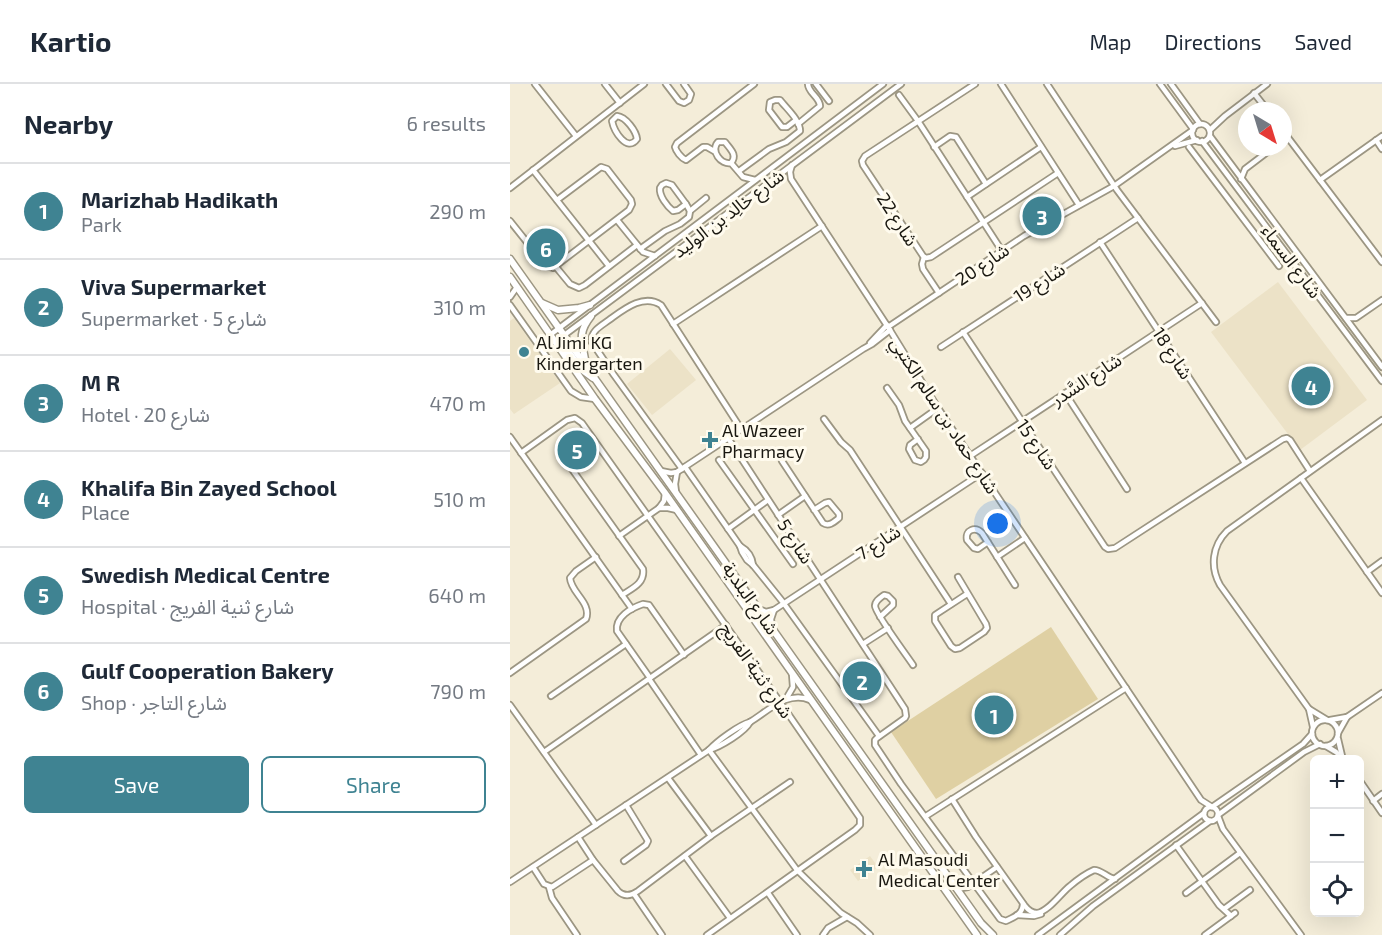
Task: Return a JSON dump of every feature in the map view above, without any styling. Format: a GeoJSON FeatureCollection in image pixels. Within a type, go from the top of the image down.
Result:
{"type":"FeatureCollection","features":[{"type":"Feature","properties":{"kind":"main road","name":"شارع البلدية"},"geometry":{"type":"LineString","coordinates":[[510,259],[984,928],[993,935]]}},
{"type":"Feature","properties":{"kind":"main road","name":"شارع البلدية"},"geometry":{"type":"LineString","coordinates":[[510,277],[977,935]]}},
{"type":"Feature","properties":{"kind":"main road"},"geometry":{"type":"LineString","coordinates":[[540,301],[558,310],[590,305]]}},
{"type":"Feature","properties":{"kind":"main road"},"geometry":{"type":"LineString","coordinates":[[586,366],[582,333],[585,323],[591,316]]}},
{"type":"Feature","properties":{"kind":"main road"},"geometry":{"type":"LineString","coordinates":[[556,344],[563,344],[584,372],[596,380]]}},
{"type":"Feature","properties":{"kind":"street"},"geometry":{"type":"LineString","coordinates":[[535,84],[576,136]]}},
{"type":"Feature","properties":{"kind":"street"},"geometry":{"type":"LineString","coordinates":[[605,84],[620,103]]}},
{"type":"Feature","properties":{"kind":"street"},"geometry":{"type":"LineString","coordinates":[[510,188],[644,84]]}},
{"type":"Feature","properties":{"kind":"street"},"geometry":{"type":"LineString","coordinates":[[666,84],[679,101],[684,103],[689,100],[691,94],[684,84]]}},
{"type":"Feature","properties":{"kind":"street"},"geometry":{"type":"LineString","coordinates":[[731,163],[723,163],[714,151],[703,147],[686,159],[682,158],[675,147],[677,143],[754,84]]}},
{"type":"Feature","properties":{"kind":"street"},"geometry":{"type":"LineString","coordinates":[[739,171],[769,149],[786,142],[799,133],[801,128],[797,122],[780,100],[770,102],[769,110],[782,127],[787,127],[797,122],[820,106],[820,101],[808,84]]}},
{"type":"Feature","properties":{"kind":"street","name":"شارع خالِد بن الوليد"},"geometry":{"type":"LineString","coordinates":[[550,335],[883,84]]}},
{"type":"Feature","properties":{"kind":"street"},"geometry":{"type":"LineString","coordinates":[[901,84],[899,95],[1002,251]]}},
{"type":"Feature","properties":{"kind":"street","name":"شارع خالِد بن الوليد"},"geometry":{"type":"LineString","coordinates":[[556,344],[564,335],[901,84]]}},
{"type":"Feature","properties":{"kind":"street","name":"شارع 22"},"geometry":{"type":"LineString","coordinates":[[975,84],[865,156],[862,161],[924,257],[931,257],[1058,173]]}},
{"type":"Feature","properties":{"kind":"street"},"geometry":{"type":"LineString","coordinates":[[1001,84],[1079,205]]}},
{"type":"Feature","properties":{"kind":"street"},"geometry":{"type":"LineString","coordinates":[[1047,84],[1114,186],[1216,322]]}},
{"type":"Feature","properties":{"kind":"street"},"geometry":{"type":"LineString","coordinates":[[1160,84],[1193,130],[1194,137],[1199,141],[1207,140],[1210,130],[1267,84]]}},
{"type":"Feature","properties":{"kind":"street"},"geometry":{"type":"LineString","coordinates":[[1172,84],[1176,92],[1210,130]]}},
{"type":"Feature","properties":{"kind":"street"},"geometry":{"type":"LineString","coordinates":[[819,85],[829,101]]}},
{"type":"Feature","properties":{"kind":"street"},"geometry":{"type":"LineString","coordinates":[[1254,93],[1261,102]]}},
{"type":"Feature","properties":{"kind":"street"},"geometry":{"type":"LineString","coordinates":[[888,94],[899,95]]}},
{"type":"Feature","properties":{"kind":"street"},"geometry":{"type":"LineString","coordinates":[[610,111],[614,117]]}},
{"type":"Feature","properties":{"kind":"street"},"geometry":{"type":"LineString","coordinates":[[1193,130],[1225,116]]}},
{"type":"Feature","properties":{"kind":"street"},"geometry":{"type":"LineString","coordinates":[[614,117],[623,117],[636,133],[637,139],[633,144],[625,143],[613,127],[614,117]]}},
{"type":"Feature","properties":{"kind":"street","name":"شارع 20"},"geometry":{"type":"LineString","coordinates":[[681,470],[868,345],[888,327],[1024,236],[1114,186],[1193,130]]}},
{"type":"Feature","properties":{"kind":"street"},"geometry":{"type":"LineString","coordinates":[[934,147],[950,136],[956,137],[986,184]]}},
{"type":"Feature","properties":{"kind":"street","name":"شارع السماء"},"geometry":{"type":"LineString","coordinates":[[1210,136],[1382,367]]}},
{"type":"Feature","properties":{"kind":"street"},"geometry":{"type":"LineString","coordinates":[[1320,180],[1382,136]]}},
{"type":"Feature","properties":{"kind":"street"},"geometry":{"type":"LineString","coordinates":[[1376,140],[1382,148]]}},
{"type":"Feature","properties":{"kind":"street","name":"شارع 20"},"geometry":{"type":"LineString","coordinates":[[1170,148],[1199,141]]}},
{"type":"Feature","properties":{"kind":"street","name":"شارع السماء"},"geometry":{"type":"LineString","coordinates":[[1199,141],[1245,198],[1382,381]]}},
{"type":"Feature","properties":{"kind":"street"},"geometry":{"type":"LineString","coordinates":[[714,151],[714,146],[718,142],[725,142],[734,154],[731,163]]}},
{"type":"Feature","properties":{"kind":"street"},"geometry":{"type":"LineString","coordinates":[[967,197],[1041,147]]}},
{"type":"Feature","properties":{"kind":"street"},"geometry":{"type":"LineString","coordinates":[[1189,147],[1279,266]]}},
{"type":"Feature","properties":{"kind":"street"},"geometry":{"type":"LineString","coordinates":[[1292,147],[1382,262]]}},
{"type":"Feature","properties":{"kind":"street"},"geometry":{"type":"LineString","coordinates":[[1234,169],[1245,169],[1262,156]]}},
{"type":"Feature","properties":{"kind":"street"},"geometry":{"type":"LineString","coordinates":[[731,163],[743,177],[742,191]]}},
{"type":"Feature","properties":{"kind":"street"},"geometry":{"type":"LineString","coordinates":[[778,175],[791,179],[792,165]]}},
{"type":"Feature","properties":{"kind":"street"},"geometry":{"type":"LineString","coordinates":[[510,221],[546,266],[556,267],[631,209],[632,202],[604,167],[597,168],[557,200]]}},
{"type":"Feature","properties":{"kind":"street"},"geometry":{"type":"LineString","coordinates":[[1241,179],[1245,169]]}},
{"type":"Feature","properties":{"kind":"street"},"geometry":{"type":"LineString","coordinates":[[533,170],[609,266]]}},
{"type":"Feature","properties":{"kind":"street"},"geometry":{"type":"LineString","coordinates":[[743,177],[756,180]]}},
{"type":"Feature","properties":{"kind":"street","name":"شارع حماد بن سالم الكتبي"},"geometry":{"type":"LineString","coordinates":[[791,179],[938,408],[1201,800],[1204,813]]}},
{"type":"Feature","properties":{"kind":"street"},"geometry":{"type":"LineString","coordinates":[[686,204],[676,211],[670,209],[659,192],[662,184],[672,185],[686,204],[690,211]]}},
{"type":"Feature","properties":{"kind":"street"},"geometry":{"type":"LineString","coordinates":[[556,267],[570,284],[579,288],[609,266],[688,218],[690,211],[706,198]]}},
{"type":"Feature","properties":{"kind":"street"},"geometry":{"type":"LineString","coordinates":[[1235,206],[1245,198]]}},
{"type":"Feature","properties":{"kind":"street","name":"شارع 19"},"geometry":{"type":"LineString","coordinates":[[941,347],[1138,218]]}},
{"type":"Feature","properties":{"kind":"street"},"geometry":{"type":"LineString","coordinates":[[617,220],[640,248],[655,256]]}},
{"type":"Feature","properties":{"kind":"street"},"geometry":{"type":"LineString","coordinates":[[673,324],[822,226]]}},
{"type":"Feature","properties":{"kind":"street","name":"شارع 18"},"geometry":{"type":"LineString","coordinates":[[1100,242],[1245,463]]}},
{"type":"Feature","properties":{"kind":"street"},"geometry":{"type":"LineString","coordinates":[[640,248],[643,265]]}},
{"type":"Feature","properties":{"kind":"street"},"geometry":{"type":"LineString","coordinates":[[924,257],[923,269],[939,293]]}},
{"type":"Feature","properties":{"kind":"street"},"geometry":{"type":"LineString","coordinates":[[510,297],[517,287]]}},
{"type":"Feature","properties":{"kind":"street"},"geometry":{"type":"LineString","coordinates":[[1344,318],[1356,318],[1382,300]]}},
{"type":"Feature","properties":{"kind":"street"},"geometry":{"type":"LineString","coordinates":[[741,429],[658,303],[652,301],[630,306],[593,333],[591,341],[614,375],[681,470],[728,529],[747,560],[784,604],[879,736],[875,740],[875,745],[1000,920],[1006,921],[1017,915],[1023,909],[1023,904]]}},
{"type":"Feature","properties":{"kind":"street","name":"شارع السَّدر"},"geometry":{"type":"LineString","coordinates":[[970,456],[1202,303]]}},
{"type":"Feature","properties":{"kind":"street"},"geometry":{"type":"LineString","coordinates":[[510,305],[571,391],[581,397],[595,399]]}},
{"type":"Feature","properties":{"kind":"street"},"geometry":{"type":"LineString","coordinates":[[1354,330],[1356,318]]}},
{"type":"Feature","properties":{"kind":"street","name":"شارع 15"},"geometry":{"type":"LineString","coordinates":[[963,332],[1106,547],[1110,549],[1115,548],[1245,463]]}},
{"type":"Feature","properties":{"kind":"street"},"geometry":{"type":"LineString","coordinates":[[887,388],[899,405],[904,418],[918,439],[927,455],[926,459],[921,462],[915,460],[909,450],[910,445],[918,439]]}},
{"type":"Feature","properties":{"kind":"street"},"geometry":{"type":"LineString","coordinates":[[1065,393],[1127,489]]}},
{"type":"Feature","properties":{"kind":"street"},"geometry":{"type":"LineString","coordinates":[[910,428],[938,408]]}},
{"type":"Feature","properties":{"kind":"street","name":"شارع ثنية الفريج"},"geometry":{"type":"LineString","coordinates":[[521,453],[567,420],[575,418],[580,420],[780,702],[861,821],[855,830],[707,935]]}},
{"type":"Feature","properties":{"kind":"street"},"geometry":{"type":"LineString","coordinates":[[824,419],[850,450],[951,604]]}},
{"type":"Feature","properties":{"kind":"street"},"geometry":{"type":"LineString","coordinates":[[1038,935],[1208,808],[1303,744],[1312,734],[1309,709],[1220,585],[1214,565],[1214,554],[1217,544],[1227,531],[1382,420]]}},
{"type":"Feature","properties":{"kind":"street"},"geometry":{"type":"LineString","coordinates":[[510,437],[632,609]]}},
{"type":"Feature","properties":{"kind":"street","name":"شارع 5"},"geometry":{"type":"LineString","coordinates":[[728,438],[906,712],[902,721],[879,736]]}},
{"type":"Feature","properties":{"kind":"street"},"geometry":{"type":"LineString","coordinates":[[1245,463],[1281,439],[1287,438],[1310,471]]}},
{"type":"Feature","properties":{"kind":"street"},"geometry":{"type":"LineString","coordinates":[[564,458],[643,569],[644,573],[640,583],[622,595]]}},
{"type":"Feature","properties":{"kind":"street"},"geometry":{"type":"LineString","coordinates":[[719,460],[793,564]]}},
{"type":"Feature","properties":{"kind":"street"},"geometry":{"type":"LineString","coordinates":[[782,461],[814,510],[825,524],[830,525],[839,518],[839,514],[828,502],[814,510]]}},
{"type":"Feature","properties":{"kind":"street"},"geometry":{"type":"LineString","coordinates":[[661,471],[667,473],[681,470]]}},
{"type":"Feature","properties":{"kind":"street"},"geometry":{"type":"LineString","coordinates":[[676,492],[675,484],[681,470]]}},
{"type":"Feature","properties":{"kind":"street","name":"شارع 7"},"geometry":{"type":"LineString","coordinates":[[774,610],[982,474]]}},
{"type":"Feature","properties":{"kind":"street"},"geometry":{"type":"LineString","coordinates":[[1300,478],[1382,593]]}},
{"type":"Feature","properties":{"kind":"street"},"geometry":{"type":"LineString","coordinates":[[619,536],[659,508],[664,501],[665,493]]}},
{"type":"Feature","properties":{"kind":"street"},"geometry":{"type":"LineString","coordinates":[[778,514],[805,496]]}},
{"type":"Feature","properties":{"kind":"street"},"geometry":{"type":"LineString","coordinates":[[728,529],[768,500]]}},
{"type":"Feature","properties":{"kind":"street"},"geometry":{"type":"LineString","coordinates":[[659,508],[677,510]]}},
{"type":"Feature","properties":{"kind":"street"},"geometry":{"type":"LineString","coordinates":[[988,542],[978,549],[974,548],[967,540],[967,534],[972,530],[978,530],[988,542],[1015,585]]}},
{"type":"Feature","properties":{"kind":"street"},"geometry":{"type":"LineString","coordinates":[[997,557],[1025,538]]}},
{"type":"Feature","properties":{"kind":"street"},"geometry":{"type":"LineString","coordinates":[[510,673],[586,619],[588,609],[571,585],[570,578],[596,557]]}},
{"type":"Feature","properties":{"kind":"street"},"geometry":{"type":"LineString","coordinates":[[1367,572],[1382,561]]}},
{"type":"Feature","properties":{"kind":"street"},"geometry":{"type":"LineString","coordinates":[[958,577],[987,628],[955,649],[935,619],[936,614],[967,594]]}},
{"type":"Feature","properties":{"kind":"street"},"geometry":{"type":"LineString","coordinates":[[880,617],[893,605],[893,601],[888,596],[884,595],[875,603],[875,609],[880,617],[913,665]]}},
{"type":"Feature","properties":{"kind":"street"},"geometry":{"type":"LineString","coordinates":[[684,655],[649,605],[643,604],[632,609],[616,624],[617,631],[701,755]]}},
{"type":"Feature","properties":{"kind":"street"},"geometry":{"type":"LineString","coordinates":[[759,609],[766,612],[774,610]]}},
{"type":"Feature","properties":{"kind":"street"},"geometry":{"type":"LineString","coordinates":[[772,628],[771,619],[774,610]]}},
{"type":"Feature","properties":{"kind":"street"},"geometry":{"type":"LineString","coordinates":[[544,752],[726,625]]}},
{"type":"Feature","properties":{"kind":"street"},"geometry":{"type":"LineString","coordinates":[[863,645],[888,628]]}},
{"type":"Feature","properties":{"kind":"street"},"geometry":{"type":"LineString","coordinates":[[551,696],[626,644]]}},
{"type":"Feature","properties":{"kind":"street"},"geometry":{"type":"LineString","coordinates":[[786,699],[793,687],[791,671]]}},
{"type":"Feature","properties":{"kind":"street"},"geometry":{"type":"LineString","coordinates":[[926,816],[1126,688]]}},
{"type":"Feature","properties":{"kind":"street"},"geometry":{"type":"LineString","coordinates":[[1313,728],[1317,723],[1347,717],[1382,693]]}},
{"type":"Feature","properties":{"kind":"street"},"geometry":{"type":"LineString","coordinates":[[510,882],[701,755],[746,728],[750,722],[780,702],[799,696],[812,701]]}},
{"type":"Feature","properties":{"kind":"street"},"geometry":{"type":"LineString","coordinates":[[510,705],[596,825]]}},
{"type":"Feature","properties":{"kind":"street"},"geometry":{"type":"LineString","coordinates":[[1309,709],[1335,724],[1342,755]]}},
{"type":"Feature","properties":{"kind":"street"},"geometry":{"type":"LineString","coordinates":[[1060,935],[1093,906],[1210,821],[1215,820],[1218,815],[1304,752],[1335,742],[1347,717]]}},
{"type":"Feature","properties":{"kind":"street"},"geometry":{"type":"LineString","coordinates":[[1312,734],[1315,740],[1338,755]]}},
{"type":"Feature","properties":{"kind":"street"},"geometry":{"type":"LineString","coordinates":[[710,750],[797,870],[835,907],[861,925],[870,935]]}},
{"type":"Feature","properties":{"kind":"street"},"geometry":{"type":"LineString","coordinates":[[668,778],[711,836]]}},
{"type":"Feature","properties":{"kind":"street"},"geometry":{"type":"LineString","coordinates":[[578,837],[593,860],[621,894],[634,894],[711,836],[790,782]]}},
{"type":"Feature","properties":{"kind":"street"},"geometry":{"type":"LineString","coordinates":[[1364,788],[1382,813]]}},
{"type":"Feature","properties":{"kind":"street"},"geometry":{"type":"LineString","coordinates":[[1373,801],[1382,794]]}},
{"type":"Feature","properties":{"kind":"street"},"geometry":{"type":"LineString","coordinates":[[952,799],[996,867],[1023,904],[1034,913],[1041,911],[1069,887],[1096,870],[1115,879]]}},
{"type":"Feature","properties":{"kind":"street","name":"شارع حماد بن سالم الكتبي"},"geometry":{"type":"LineString","coordinates":[[1201,800],[1212,807]]}},
{"type":"Feature","properties":{"kind":"street"},"geometry":{"type":"LineString","coordinates":[[624,861],[648,841],[626,805]]}},
{"type":"Feature","properties":{"kind":"street"},"geometry":{"type":"LineString","coordinates":[[1212,807],[1217,810],[1223,829],[1301,935]]}},
{"type":"Feature","properties":{"kind":"street"},"geometry":{"type":"LineString","coordinates":[[1204,813],[1206,818],[1223,829]]}},
{"type":"Feature","properties":{"kind":"street"},"geometry":{"type":"LineString","coordinates":[[1176,845],[1219,905],[1233,914],[1205,935]]}},
{"type":"Feature","properties":{"kind":"street"},"geometry":{"type":"LineString","coordinates":[[1186,893],[1240,853]]}},
{"type":"Feature","properties":{"kind":"street"},"geometry":{"type":"LineString","coordinates":[[685,855],[730,918]]}},
{"type":"Feature","properties":{"kind":"street"},"geometry":{"type":"LineString","coordinates":[[549,887],[558,884],[593,860]]}},
{"type":"Feature","properties":{"kind":"street"},"geometry":{"type":"LineString","coordinates":[[533,867],[542,882],[549,887],[552,898],[577,935]]}},
{"type":"Feature","properties":{"kind":"street"},"geometry":{"type":"LineString","coordinates":[[954,885],[962,888],[968,887],[996,867]]}},
{"type":"Feature","properties":{"kind":"street"},"geometry":{"type":"LineString","coordinates":[[1105,876],[1105,887]]}},
{"type":"Feature","properties":{"kind":"street"},"geometry":{"type":"LineString","coordinates":[[967,903],[968,887]]}},
{"type":"Feature","properties":{"kind":"street"},"geometry":{"type":"LineString","coordinates":[[1224,909],[1250,890]]}},
{"type":"Feature","properties":{"kind":"street"},"geometry":{"type":"LineString","coordinates":[[768,892],[797,935]]}},
{"type":"Feature","properties":{"kind":"street"},"geometry":{"type":"LineString","coordinates":[[634,894],[662,935]]}},
{"type":"Feature","properties":{"kind":"street"},"geometry":{"type":"LineString","coordinates":[[1017,915],[1038,915],[1048,906]]}},
{"type":"Feature","properties":{"kind":"street"},"geometry":{"type":"LineString","coordinates":[[823,935],[828,928],[847,917]]}},
{"type":"Feature","properties":{"kind":"shaded area"},"geometry":{"type":"Polygon","coordinates":[[[1278,282],[1367,400],[1300,450],[1211,332],[1278,282]]]}},
{"type":"Feature","properties":{"kind":"shaded area","name":"Al Jimi KG Kindergarten"},"geometry":{"type":"Polygon","coordinates":[[[514,318],[560,383],[514,414],[510,409],[510,321],[514,318]]]}},
{"type":"Feature","properties":{"kind":"shaded area"},"geometry":{"type":"Polygon","coordinates":[[[670,349],[696,380],[652,415],[627,384],[670,349]]]}},
{"type":"Feature","properties":{"kind":"shaded area"},"geometry":{"type":"Polygon","coordinates":[[[580,438],[589,451],[573,463],[564,450],[580,438]]]}},
{"type":"Feature","properties":{"kind":"shaded area"},"geometry":{"type":"Polygon","coordinates":[[[1051,627],[1098,699],[936,799],[891,732],[1051,627]]]}},
{"type":"Feature","properties":{"kind":"shaded area","name":"Al Masoudi Medical Center"},"geometry":{"type":"Polygon","coordinates":[[[870,856],[878,867],[858,881],[850,870],[870,856]]]}},
{"type":"Feature","properties":{"kind":"place","name":"M R"},"geometry":{"type":"Point","coordinates":[1042,216]}},
{"type":"Feature","properties":{"kind":"place","name":"Gulf Cooperation Bakery"},"geometry":{"type":"Point","coordinates":[546,248]}},
{"type":"Feature","properties":{"kind":"place","name":"Al Jimi KG Kindergarten"},"geometry":{"type":"Point","coordinates":[524,352]}},
{"type":"Feature","properties":{"kind":"place","name":"Khalifa Bin Zayed School"},"geometry":{"type":"Point","coordinates":[1311,386]}},
{"type":"Feature","properties":{"kind":"place","name":"Al Wazeer Pharmacy"},"geometry":{"type":"Point","coordinates":[710,440]}},
{"type":"Feature","properties":{"kind":"place","name":"Swedish Medical Centre"},"geometry":{"type":"Point","coordinates":[577,450]}},
{"type":"Feature","properties":{"kind":"place","name":"Viva Supermarket"},"geometry":{"type":"Point","coordinates":[862,681]}},
{"type":"Feature","properties":{"kind":"place","name":"Marizhab Hadikath"},"geometry":{"type":"Point","coordinates":[994,715]}},
{"type":"Feature","properties":{"kind":"place","name":"Al Masoudi Medical Center"},"geometry":{"type":"Point","coordinates":[864,869]}}]}
